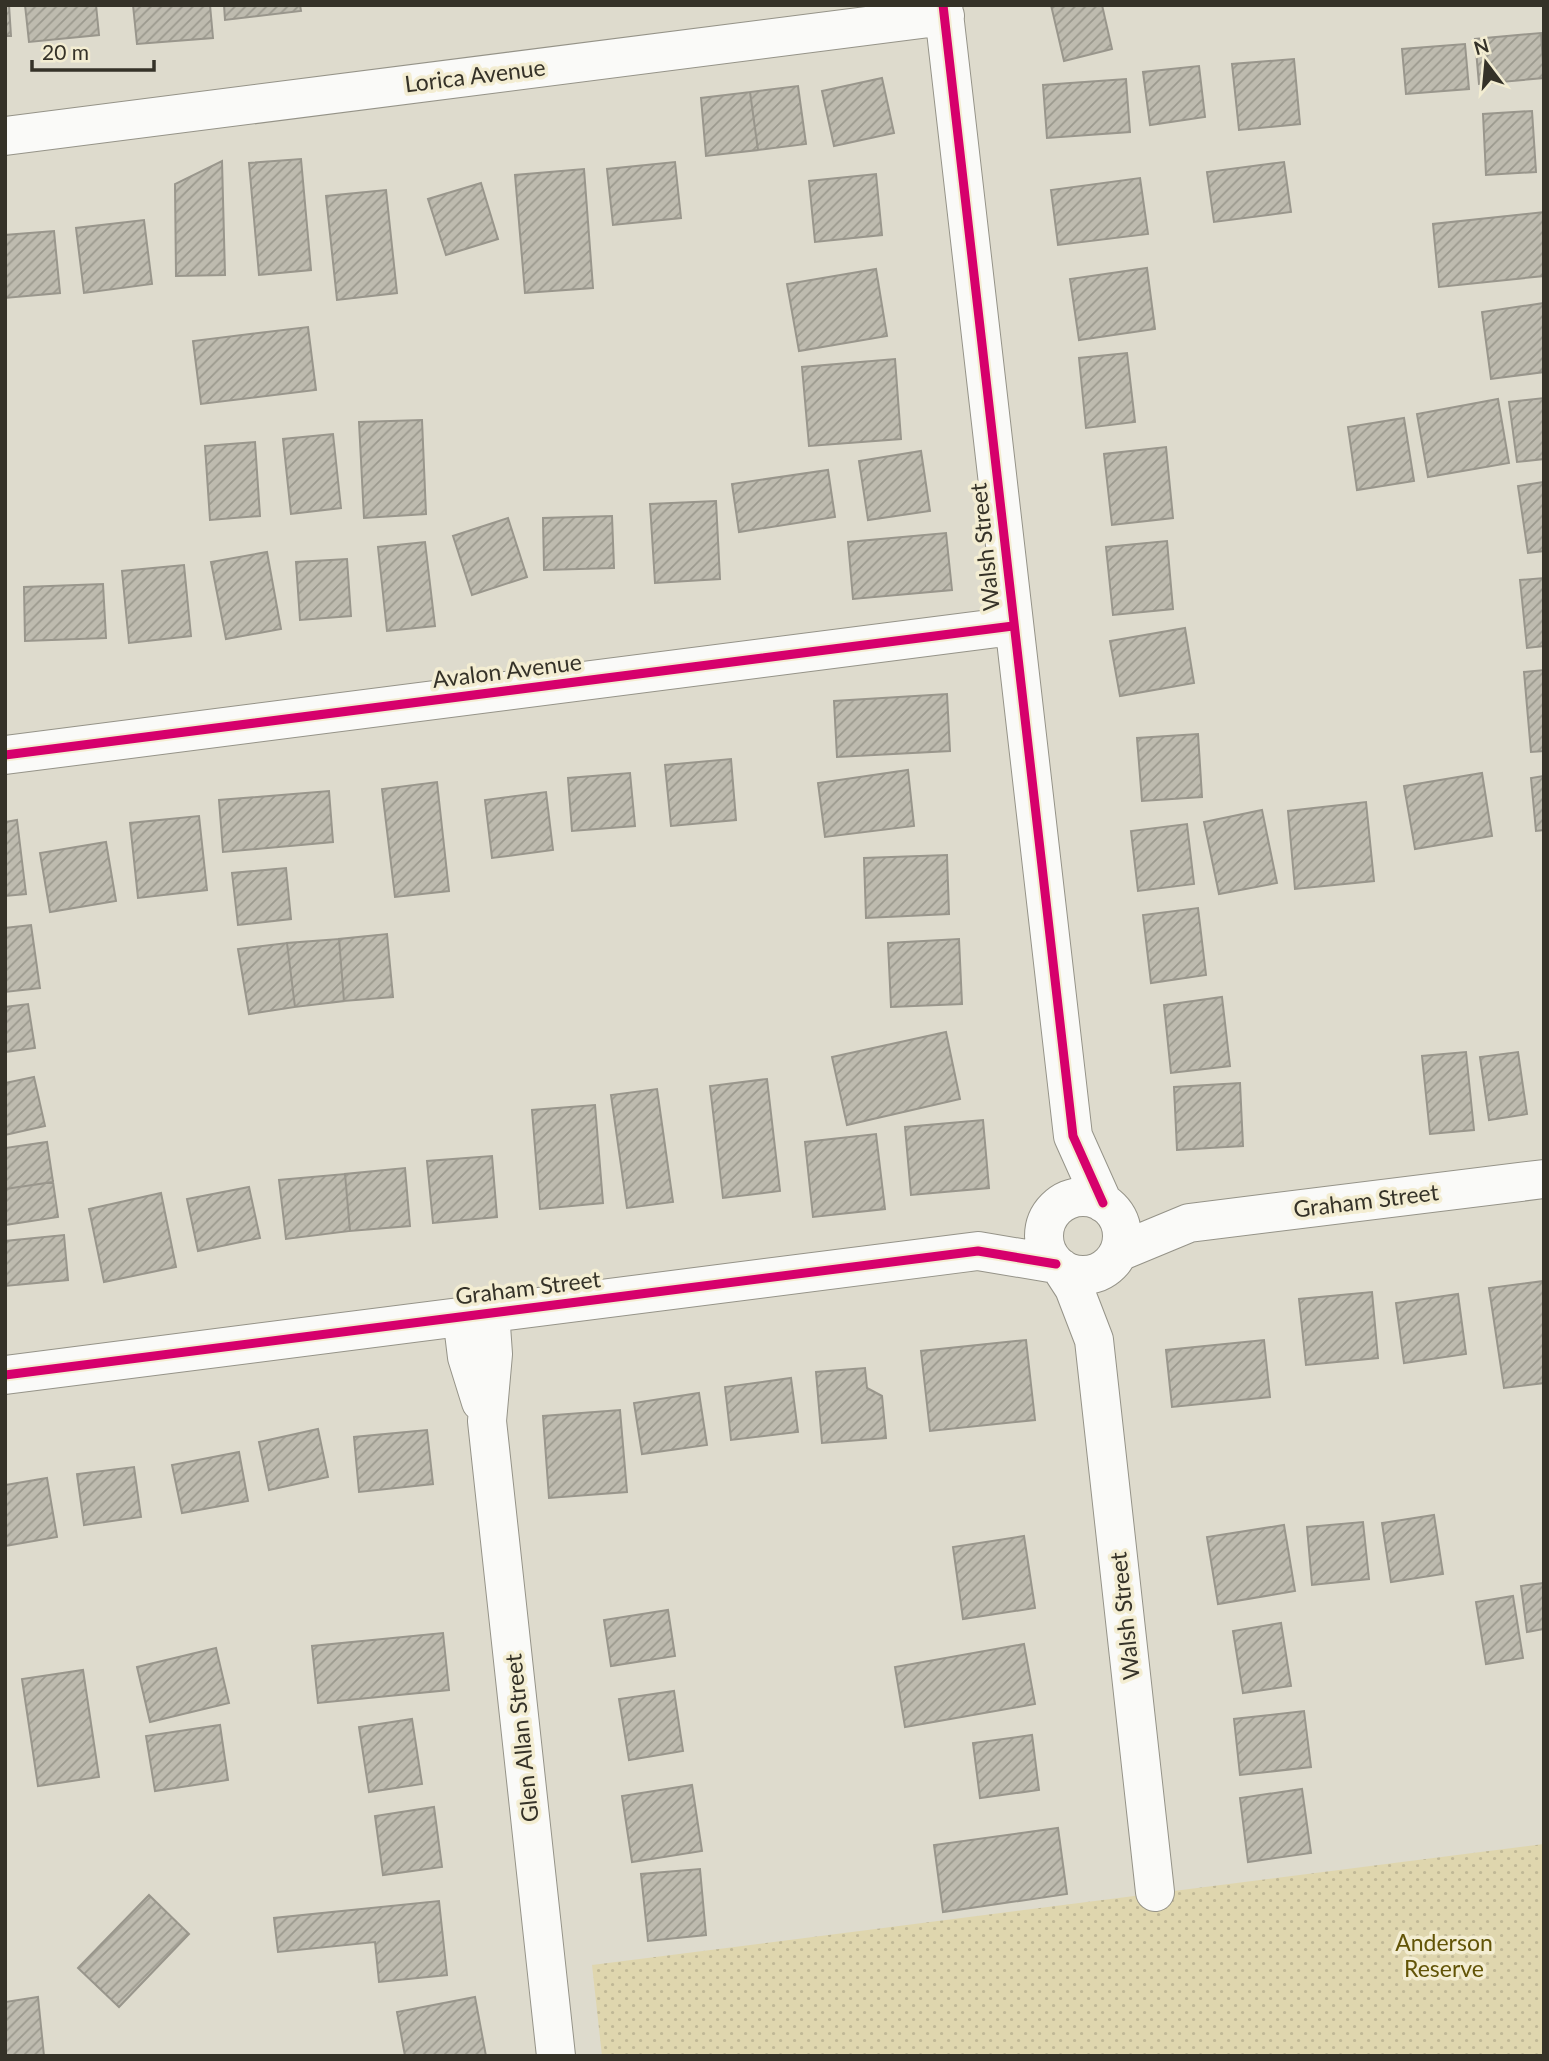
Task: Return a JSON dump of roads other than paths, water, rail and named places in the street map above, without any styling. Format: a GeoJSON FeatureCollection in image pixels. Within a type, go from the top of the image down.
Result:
{"type":"FeatureCollection","features":[{"type":"Feature","properties":{"kind":"street","name":"Lorica Avenue"},"geometry":{"type":"LineString","coordinates":[[5,136],[944,11]]}},
{"type":"Feature","properties":{"kind":"street","name":"Walsh Street"},"geometry":{"type":"LineString","coordinates":[[944,11],[1073,1136],[1106,1205]]}},
{"type":"Feature","properties":{"kind":"street","name":"Avalon Avenue"},"geometry":{"type":"LineString","coordinates":[[5,755],[1013,625]]}},
{"type":"Feature","properties":{"kind":"street","name":"Walsh Street"},"geometry":{"type":"LineString","coordinates":[[1051,1216],[1073,1136]]}},
{"type":"Feature","properties":{"kind":"street","name":"Graham Street"},"geometry":{"type":"LineString","coordinates":[[1117,1255],[1189,1223],[1544,1179]]}},
{"type":"Feature","properties":{"kind":"street"},"geometry":{"type":"LineString","coordinates":[[1076,1198],[1106,1205],[1122,1228],[1117,1255],[1096,1273],[1072,1274],[1058,1266],[1045,1244],[1051,1216],[1076,1198]]}},
{"type":"Feature","properties":{"kind":"street","name":"Graham Street"},"geometry":{"type":"LineString","coordinates":[[1106,1205],[1189,1223]]}},
{"type":"Feature","properties":{"kind":"street","name":"Graham Street"},"geometry":{"type":"LineString","coordinates":[[978,1251],[1051,1216]]}},
{"type":"Feature","properties":{"kind":"street","name":"Graham Street"},"geometry":{"type":"LineString","coordinates":[[5,1375],[978,1251],[1058,1266]]}},
{"type":"Feature","properties":{"kind":"street","name":"Walsh Street"},"geometry":{"type":"LineString","coordinates":[[1094,1340],[1104,1285],[1117,1255]]}},
{"type":"Feature","properties":{"kind":"street","name":"Walsh Street"},"geometry":{"type":"LineString","coordinates":[[1058,1266],[1074,1288],[1094,1340],[1155,1892]]}},
{"type":"Feature","properties":{"kind":"street","name":"Glen Allan Street"},"geometry":{"type":"LineString","coordinates":[[476,1314],[467,1357],[487,1421],[556,2056]]}},
{"type":"Feature","properties":{"kind":"park label","name":"Anderson Reserve"},"geometry":{"type":"Point","coordinates":[1444,1956]}}]}
